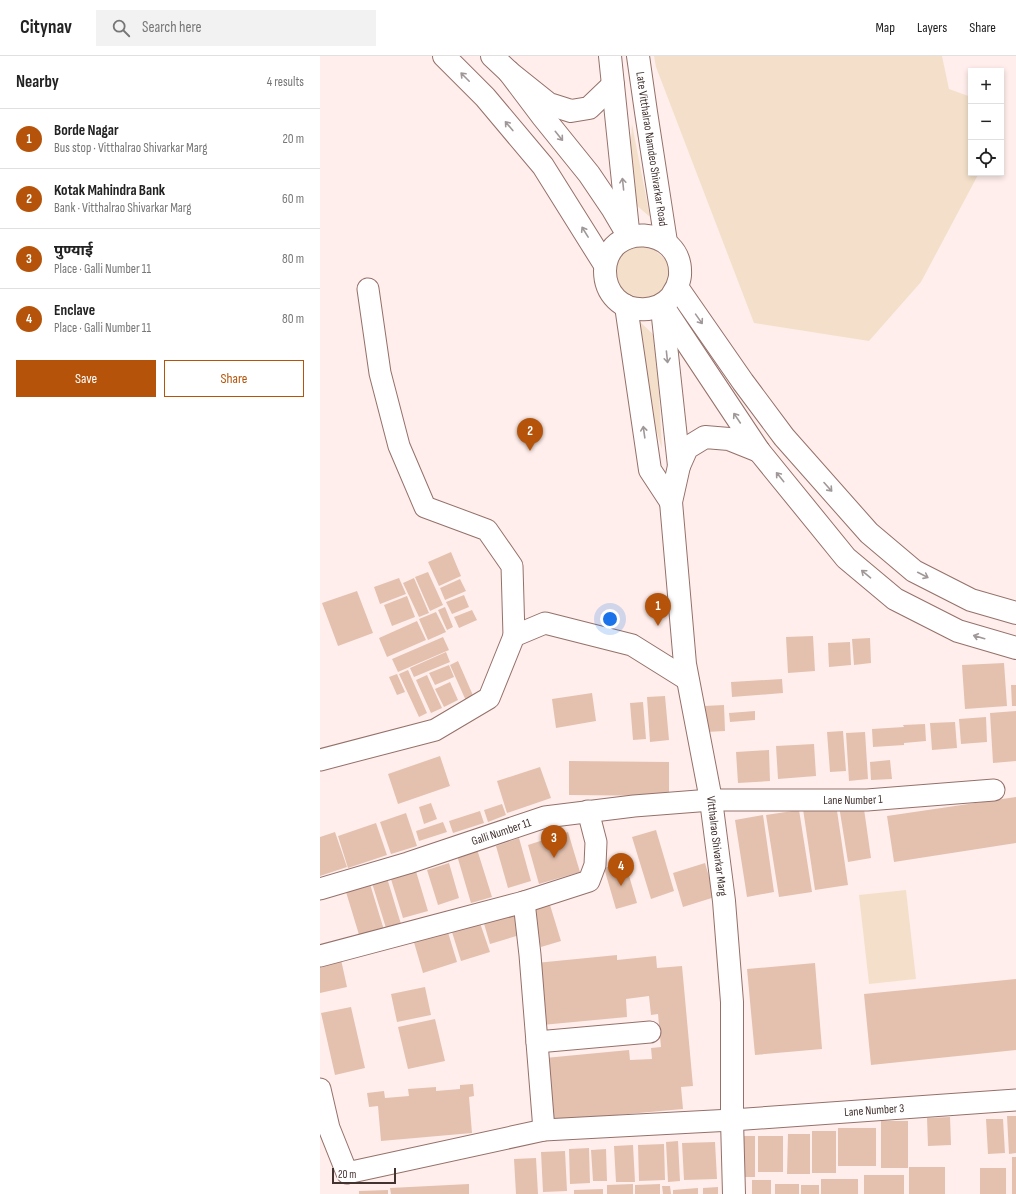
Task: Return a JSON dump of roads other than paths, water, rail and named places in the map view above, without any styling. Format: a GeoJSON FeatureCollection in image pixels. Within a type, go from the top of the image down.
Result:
{"type":"FeatureCollection","features":[{"type":"Feature","properties":{"kind":"street"},"geometry":{"type":"LineString","coordinates":[[444,56],[486,98],[542,166],[605,265]]}},
{"type":"Feature","properties":{"kind":"street"},"geometry":{"type":"LineString","coordinates":[[492,56],[509,72],[549,104],[571,111],[590,108],[613,85]]}},
{"type":"Feature","properties":{"kind":"street"},"geometry":{"type":"LineString","coordinates":[[610,56],[629,237]]}},
{"type":"Feature","properties":{"kind":"street","name":"Late Vitthalrao Namdeo Shivarkar Road"},"geometry":{"type":"LineString","coordinates":[[638,56],[666,242]]}},
{"type":"Feature","properties":{"kind":"street"},"geometry":{"type":"LineString","coordinates":[[509,72],[543,117],[590,174],[629,237]]}},
{"type":"Feature","properties":{"kind":"street"},"geometry":{"type":"LineString","coordinates":[[642,234],[654,236],[666,242],[674,252],[679,264],[680,276],[677,287],[671,297],[662,304],[649,309],[637,309],[626,306],[616,299],[609,289],[605,278],[605,265],[610,253],[618,244],[629,237],[642,234]]}},
{"type":"Feature","properties":{"kind":"street"},"geometry":{"type":"LineString","coordinates":[[677,287],[743,382],[784,437],[869,533],[914,571],[971,600],[1016,613]]}},
{"type":"Feature","properties":{"kind":"street"},"geometry":{"type":"LineString","coordinates":[[320,760],[435,730],[489,698],[514,636],[512,566],[487,530],[425,507],[399,446],[380,373],[368,289]]}},
{"type":"Feature","properties":{"kind":"street"},"geometry":{"type":"LineString","coordinates":[[662,304],[759,451],[846,558],[895,599],[958,631],[1016,648]]}},
{"type":"Feature","properties":{"kind":"street"},"geometry":{"type":"LineString","coordinates":[[662,304],[679,466]]}},
{"type":"Feature","properties":{"kind":"street"},"geometry":{"type":"LineString","coordinates":[[626,306],[650,470],[671,502]]}},
{"type":"Feature","properties":{"kind":"street"},"geometry":{"type":"LineString","coordinates":[[671,502],[679,466],[687,448],[705,437],[729,439],[759,451]]}},
{"type":"Feature","properties":{"kind":"street","name":"Vitthalrao Shivarkar Marg"},"geometry":{"type":"LineString","coordinates":[[671,502],[685,664],[711,800],[724,901],[732,1002],[732,1120],[734,1194]]}},
{"type":"Feature","properties":{"kind":"street"},"geometry":{"type":"LineString","coordinates":[[514,636],[545,623],[632,645],[688,680]]}},
{"type":"Feature","properties":{"kind":"street","name":"Lane Number 1"},"geometry":{"type":"LineString","coordinates":[[711,800],[867,800],[994,790]]}},
{"type":"Feature","properties":{"kind":"street","name":"Galli Number 11"},"geometry":{"type":"LineString","coordinates":[[320,889],[408,863],[545,817],[634,806],[711,800]]}},
{"type":"Feature","properties":{"kind":"street"},"geometry":{"type":"LineString","coordinates":[[320,956],[524,902],[589,881],[595,865],[596,842],[588,811]]}},
{"type":"Feature","properties":{"kind":"street"},"geometry":{"type":"LineString","coordinates":[[524,902],[544,1130]]}},
{"type":"Feature","properties":{"kind":"street"},"geometry":{"type":"LineString","coordinates":[[537,1042],[650,1032]]}},
{"type":"Feature","properties":{"kind":"street"},"geometry":{"type":"LineString","coordinates":[[320,1089],[325,1128]]}},
{"type":"Feature","properties":{"kind":"street","name":"Lane Number 3"},"geometry":{"type":"LineString","coordinates":[[325,1128],[347,1173],[544,1130],[732,1120],[1016,1100]]}},
{"type":"Feature","properties":{"kind":"place","name":"Kotak Mahindra Bank"},"geometry":{"type":"Point","coordinates":[530,451]}},
{"type":"Feature","properties":{"kind":"place","name":"Borde Nagar"},"geometry":{"type":"Point","coordinates":[658,626]}},
{"type":"Feature","properties":{"kind":"place","name":"पुण्याई"},"geometry":{"type":"Point","coordinates":[554,858]}},
{"type":"Feature","properties":{"kind":"place","name":"Enclave"},"geometry":{"type":"Point","coordinates":[621,886]}}]}
